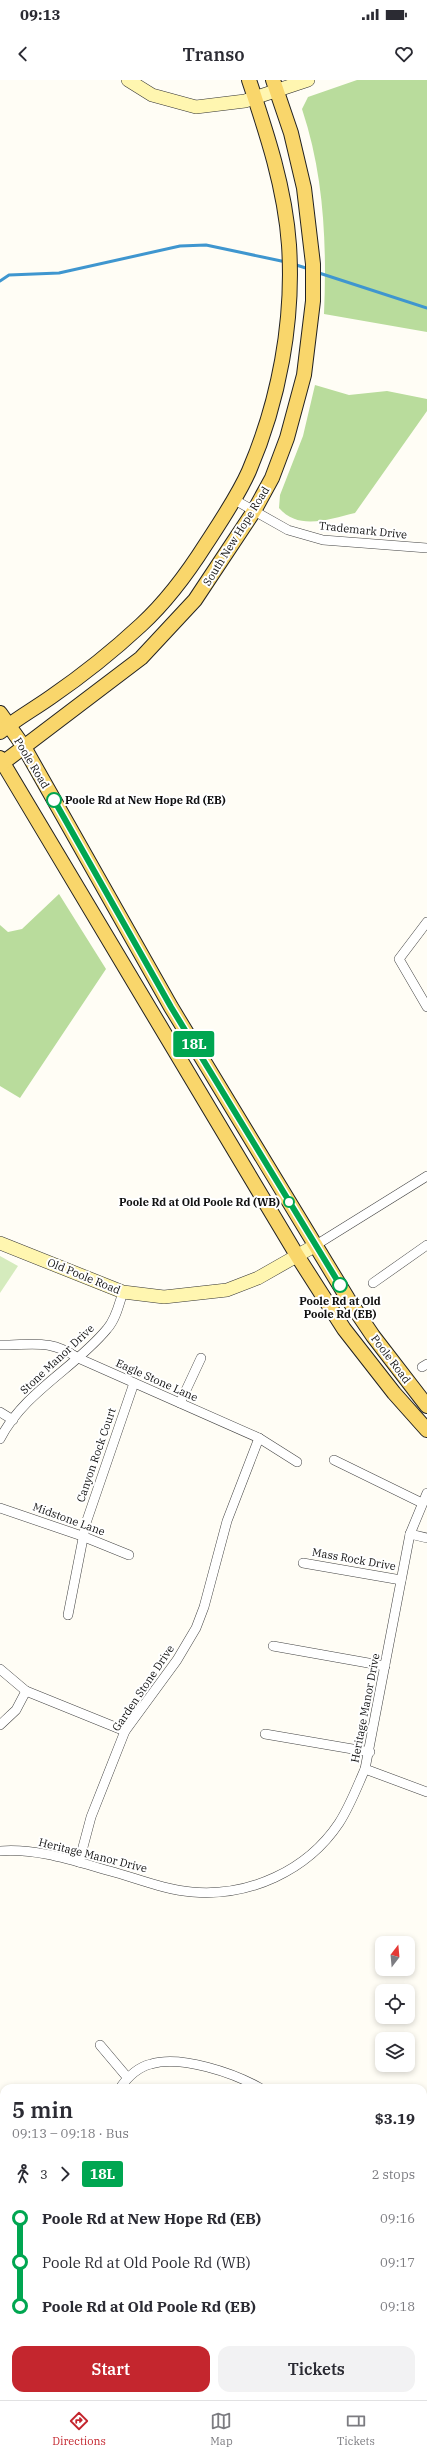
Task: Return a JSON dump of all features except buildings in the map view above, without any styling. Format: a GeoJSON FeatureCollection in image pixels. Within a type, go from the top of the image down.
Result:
{"type":"FeatureCollection","features":[{"type":"Feature","properties":{"kind":"main road","name":"South New Hope Road"},"geometry":{"type":"LineString","coordinates":[[4,728],[100,661],[142,624],[181,583],[248,472],[276,389],[286,340],[290,297],[289,244],[283,200],[274,156],[249,80]]}},
{"type":"Feature","properties":{"kind":"main road","name":"South New Hope Road"},"geometry":{"type":"LineString","coordinates":[[1,762],[24,748],[141,658],[195,600],[254,511],[272,478],[287,438],[304,375],[313,301],[313,264],[304,188],[275,85]]}},
{"type":"Feature","properties":{"kind":"main road","name":"Poole Road"},"geometry":{"type":"LineString","coordinates":[[0,713],[4,728],[24,748],[171,1007],[316,1245],[373,1336],[427,1406]]}},
{"type":"Feature","properties":{"kind":"main road","name":"Poole Road"},"geometry":{"type":"LineString","coordinates":[[1,762],[298,1257],[344,1329],[394,1393],[427,1430]]}},
{"type":"Feature","properties":{"kind":"street"},"geometry":{"type":"LineString","coordinates":[[128,80],[152,95],[196,107],[225,104],[255,98],[275,85],[308,80]]}},
{"type":"Feature","properties":{"kind":"street","name":"Trademark Drive"},"geometry":{"type":"LineString","coordinates":[[233,499],[288,530],[323,540],[427,548]]}},
{"type":"Feature","properties":{"kind":"street"},"geometry":{"type":"LineString","coordinates":[[427,922],[400,959],[427,1007]]}},
{"type":"Feature","properties":{"kind":"street","name":"Old Poole Road"},"geometry":{"type":"LineString","coordinates":[[0,1243],[123,1292],[164,1297],[227,1290],[258,1278],[298,1257],[427,1176]]}},
{"type":"Feature","properties":{"kind":"street"},"geometry":{"type":"LineString","coordinates":[[373,1283],[427,1245]]}},
{"type":"Feature","properties":{"kind":"street","name":"Stone Manor Drive"},"geometry":{"type":"LineString","coordinates":[[0,1439],[13,1420],[30,1400],[78,1358],[108,1328],[118,1309],[123,1292]]}},
{"type":"Feature","properties":{"kind":"street","name":"Eagle Stone Lane"},"geometry":{"type":"LineString","coordinates":[[1,1345],[53,1344],[78,1358],[259,1438],[297,1462]]}},
{"type":"Feature","properties":{"kind":"street"},"geometry":{"type":"LineString","coordinates":[[180,1403],[201,1358]]}},
{"type":"Feature","properties":{"kind":"street","name":"Canyon Rock Court"},"geometry":{"type":"LineString","coordinates":[[68,1615],[82,1536],[134,1383]]}},
{"type":"Feature","properties":{"kind":"street"},"geometry":{"type":"LineString","coordinates":[[0,1412],[13,1420]]}},
{"type":"Feature","properties":{"kind":"street","name":"Garden Stone Drive"},"geometry":{"type":"LineString","coordinates":[[79,1862],[91,1817],[124,1731],[174,1666],[196,1628],[204,1607],[227,1521],[259,1438]]}},
{"type":"Feature","properties":{"kind":"street"},"geometry":{"type":"LineString","coordinates":[[334,1460],[422,1503]]}},
{"type":"Feature","properties":{"kind":"street","name":"Heritage Manor Drive"},"geometry":{"type":"LineString","coordinates":[[0,1851],[34,1852],[79,1862],[190,1892],[206,1893],[236,1890],[265,1882],[295,1867],[330,1835],[351,1802],[365,1769],[370,1752],[410,1534],[427,1493]]}},
{"type":"Feature","properties":{"kind":"street","name":"Midstone Lane"},"geometry":{"type":"LineString","coordinates":[[0,1508],[82,1536],[129,1555]]}},
{"type":"Feature","properties":{"kind":"street"},"geometry":{"type":"LineString","coordinates":[[410,1534],[427,1538]]}},
{"type":"Feature","properties":{"kind":"street","name":"Mass Rock Drive"},"geometry":{"type":"LineString","coordinates":[[303,1563],[401,1580]]}},
{"type":"Feature","properties":{"kind":"street"},"geometry":{"type":"LineString","coordinates":[[272,1646],[386,1666]]}},
{"type":"Feature","properties":{"kind":"street"},"geometry":{"type":"LineString","coordinates":[[0,1669],[26,1691],[124,1731]]}},
{"type":"Feature","properties":{"kind":"street"},"geometry":{"type":"LineString","coordinates":[[0,1725],[16,1710],[26,1691]]}},
{"type":"Feature","properties":{"kind":"street"},"geometry":{"type":"LineString","coordinates":[[265,1734],[370,1752]]}},
{"type":"Feature","properties":{"kind":"street"},"geometry":{"type":"LineString","coordinates":[[365,1769],[427,1792]]}},
{"type":"Feature","properties":{"kind":"street"},"geometry":{"type":"LineString","coordinates":[[100,2045],[128,2077]]}},
{"type":"Feature","properties":{"kind":"street"},"geometry":{"type":"LineString","coordinates":[[123,2084],[128,2077],[150,2064],[172,2061],[215,2070],[253,2084]]}},
{"type":"Feature","properties":{"kind":"green space"},"geometry":{"type":"Polygon","coordinates":[[[357,80],[427,80],[427,332],[324,314],[325,262],[322,210],[315,159],[302,109],[308,97],[357,80]]]}},
{"type":"Feature","properties":{"kind":"green space"},"geometry":{"type":"Polygon","coordinates":[[[315,385],[349,395],[387,391],[427,399],[427,411],[355,513],[325,520],[305,521],[287,515],[279,508],[280,495],[303,436],[315,385]]]}},
{"type":"Feature","properties":{"kind":"green space"},"geometry":{"type":"Polygon","coordinates":[[[59,894],[106,969],[20,1098],[0,1086],[0,925],[8,932],[22,929],[59,894]]]}},
{"type":"Feature","properties":{"kind":"green space"},"geometry":{"type":"Polygon","coordinates":[[[0,1256],[18,1266],[0,1293],[0,1256]]]}},
{"type":"Feature","properties":{"kind":"waterway"},"geometry":{"type":"LineString","coordinates":[[0,281],[9,275],[59,273],[180,246],[206,245],[286,262]]}},
{"type":"Feature","properties":{"kind":"waterway"},"geometry":{"type":"LineString","coordinates":[[293,264],[309,269]]}},
{"type":"Feature","properties":{"kind":"waterway"},"geometry":{"type":"LineString","coordinates":[[316,272],[427,308]]}},
{"type":"Feature","properties":{"kind":"bus line","name":"18L"},"geometry":{"type":"LineString","coordinates":[[54,800],[171,1007],[340,1285]]}},
{"type":"Feature","properties":{"kind":"place","name":"Poole Rd at New Hope Rd (EB)"},"geometry":{"type":"Point","coordinates":[54,800]}},
{"type":"Feature","properties":{"kind":"place","name":"Poole Rd at Old Poole Rd (WB)"},"geometry":{"type":"Point","coordinates":[289,1202]}},
{"type":"Feature","properties":{"kind":"place","name":"Poole Rd at Old Poole Rd (EB)"},"geometry":{"type":"Point","coordinates":[340,1285]}}]}
